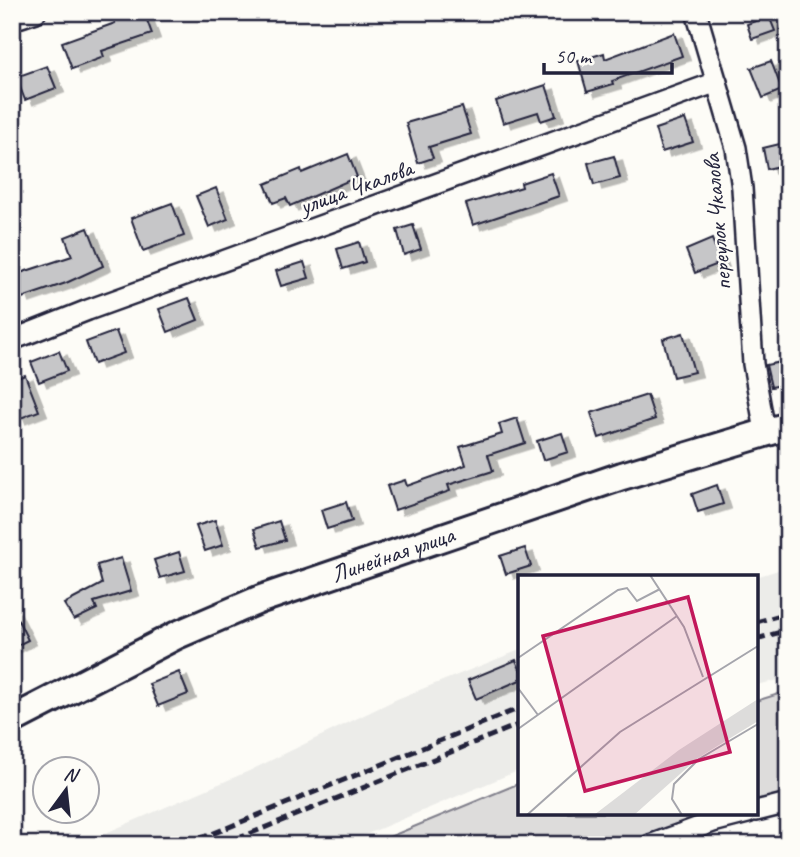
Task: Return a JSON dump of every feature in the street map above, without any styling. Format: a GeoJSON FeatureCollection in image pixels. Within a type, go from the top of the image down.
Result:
{"type":"FeatureCollection","features":[{"type":"Feature","properties":{"kind":"main road","name":"Линейная улица"},"geometry":{"type":"LineString","coordinates":[[12,720],[177,635],[261,599],[609,480],[776,429]]}},
{"type":"Feature","properties":{"kind":"street"},"geometry":{"type":"LineString","coordinates":[[12,20],[36,12]]}},
{"type":"Feature","properties":{"kind":"street","name":"переулок Чкалова"},"geometry":{"type":"LineString","coordinates":[[696,12],[736,148],[742,188],[753,364],[776,429]]}},
{"type":"Feature","properties":{"kind":"street","name":"улица Чкалова"},"geometry":{"type":"LineString","coordinates":[[12,340],[101,305],[717,82]]}},
{"type":"Feature","properties":{"kind":"street"},"geometry":{"type":"LineString","coordinates":[[758,810],[788,803]]}},
{"type":"Feature","properties":{"kind":"street"},"geometry":{"type":"LineString","coordinates":[[650,845],[740,815]]}},
{"type":"Feature","properties":{"kind":"shaded area"},"geometry":{"type":"Polygon","coordinates":[[[788,567],[788,678],[758,685],[758,576],[788,567]]]}},
{"type":"Feature","properties":{"kind":"shaded area"},"geometry":{"type":"Polygon","coordinates":[[[518,651],[518,771],[341,845],[78,845],[249,771],[397,699],[518,651]]]}},
{"type":"Feature","properties":{"kind":"shaded area"},"geometry":{"type":"Polygon","coordinates":[[[788,691],[788,796],[758,804],[758,700],[788,691]]]}},
{"type":"Feature","properties":{"kind":"shaded area"},"geometry":{"type":"Polygon","coordinates":[[[518,784],[518,815],[719,815],[621,845],[370,845],[518,784]]]}},
{"type":"Feature","properties":{"kind":"building"},"geometry":{"type":"Polygon","coordinates":[[[132,12],[144,12],[152,34],[102,51],[104,57],[72,69],[62,42],[115,23],[114,19],[132,12]]]}},
{"type":"Feature","properties":{"kind":"building"},"geometry":{"type":"Polygon","coordinates":[[[769,16],[775,31],[752,39],[747,24],[769,16]]]}},
{"type":"Feature","properties":{"kind":"building"},"geometry":{"type":"Polygon","coordinates":[[[674,33],[682,56],[587,92],[578,61],[604,53],[605,59],[674,33]]]}},
{"type":"Feature","properties":{"kind":"building"},"geometry":{"type":"Polygon","coordinates":[[[771,61],[782,90],[763,98],[751,68],[771,61]]]}},
{"type":"Feature","properties":{"kind":"building"},"geometry":{"type":"Polygon","coordinates":[[[47,66],[56,88],[25,100],[16,77],[47,66]]]}},
{"type":"Feature","properties":{"kind":"building"},"geometry":{"type":"Polygon","coordinates":[[[546,85],[556,116],[541,121],[538,112],[503,123],[496,101],[546,85]]]}},
{"type":"Feature","properties":{"kind":"building"},"geometry":{"type":"Polygon","coordinates":[[[462,107],[471,134],[429,147],[433,158],[418,163],[406,123],[462,107]]]}},
{"type":"Feature","properties":{"kind":"building"},"geometry":{"type":"Polygon","coordinates":[[[685,119],[693,142],[662,152],[655,129],[685,119]]]}},
{"type":"Feature","properties":{"kind":"building"},"geometry":{"type":"Polygon","coordinates":[[[788,142],[788,164],[767,169],[763,148],[788,142]]]}},
{"type":"Feature","properties":{"kind":"building"},"geometry":{"type":"Polygon","coordinates":[[[348,154],[357,177],[290,206],[286,198],[273,203],[265,184],[301,169],[302,173],[348,154]]]}},
{"type":"Feature","properties":{"kind":"building"},"geometry":{"type":"Polygon","coordinates":[[[614,156],[620,178],[594,185],[588,163],[614,156]]]}},
{"type":"Feature","properties":{"kind":"building"},"geometry":{"type":"Polygon","coordinates":[[[551,173],[559,196],[473,225],[466,204],[522,187],[521,183],[551,173]]]}},
{"type":"Feature","properties":{"kind":"building"},"geometry":{"type":"Polygon","coordinates":[[[216,188],[228,219],[209,227],[196,196],[216,188]]]}},
{"type":"Feature","properties":{"kind":"building"},"geometry":{"type":"Polygon","coordinates":[[[172,203],[184,236],[143,251],[131,218],[172,203]]]}},
{"type":"Feature","properties":{"kind":"building"},"geometry":{"type":"Polygon","coordinates":[[[413,225],[421,249],[404,255],[397,230],[413,225]]]}},
{"type":"Feature","properties":{"kind":"building"},"geometry":{"type":"Polygon","coordinates":[[[88,228],[103,266],[66,283],[22,298],[14,275],[72,256],[65,237],[88,228]]]}},
{"type":"Feature","properties":{"kind":"building"},"geometry":{"type":"Polygon","coordinates":[[[712,239],[721,263],[695,273],[686,250],[712,239]]]}},
{"type":"Feature","properties":{"kind":"building"},"geometry":{"type":"Polygon","coordinates":[[[359,242],[365,262],[343,269],[337,249],[359,242]]]}},
{"type":"Feature","properties":{"kind":"building"},"geometry":{"type":"Polygon","coordinates":[[[304,262],[309,278],[281,286],[276,271],[304,262]]]}},
{"type":"Feature","properties":{"kind":"building"},"geometry":{"type":"Polygon","coordinates":[[[189,298],[198,320],[168,332],[159,309],[189,298]]]}},
{"type":"Feature","properties":{"kind":"building"},"geometry":{"type":"Polygon","coordinates":[[[116,331],[124,353],[94,364],[86,342],[116,331]]]}},
{"type":"Feature","properties":{"kind":"building"},"geometry":{"type":"Polygon","coordinates":[[[683,333],[694,372],[673,377],[663,339],[683,333]]]}},
{"type":"Feature","properties":{"kind":"building"},"geometry":{"type":"Polygon","coordinates":[[[59,351],[67,371],[39,382],[31,362],[59,351]]]}},
{"type":"Feature","properties":{"kind":"building"},"geometry":{"type":"Polygon","coordinates":[[[786,361],[788,384],[771,387],[766,365],[786,361]]]}},
{"type":"Feature","properties":{"kind":"building"},"geometry":{"type":"Polygon","coordinates":[[[25,375],[39,411],[18,419],[12,403],[12,380],[25,375]]]}},
{"type":"Feature","properties":{"kind":"building"},"geometry":{"type":"Polygon","coordinates":[[[647,395],[655,419],[599,438],[591,413],[647,395]]]}},
{"type":"Feature","properties":{"kind":"building"},"geometry":{"type":"Polygon","coordinates":[[[517,418],[525,443],[488,455],[493,471],[448,485],[450,491],[395,510],[387,486],[405,480],[407,486],[466,465],[460,447],[502,434],[499,424],[517,418]]]}},
{"type":"Feature","properties":{"kind":"building"},"geometry":{"type":"Polygon","coordinates":[[[562,433],[568,452],[543,460],[537,441],[562,433]]]}},
{"type":"Feature","properties":{"kind":"building"},"geometry":{"type":"Polygon","coordinates":[[[717,485],[723,504],[698,512],[692,494],[717,485]]]}},
{"type":"Feature","properties":{"kind":"building"},"geometry":{"type":"Polygon","coordinates":[[[346,502],[352,521],[327,529],[321,510],[346,502]]]}},
{"type":"Feature","properties":{"kind":"building"},"geometry":{"type":"Polygon","coordinates":[[[215,520],[223,545],[205,551],[196,526],[215,520]]]}},
{"type":"Feature","properties":{"kind":"building"},"geometry":{"type":"Polygon","coordinates":[[[279,521],[285,540],[260,547],[254,529],[279,521]]]}},
{"type":"Feature","properties":{"kind":"building"},"geometry":{"type":"Polygon","coordinates":[[[525,548],[531,566],[506,574],[500,556],[525,548]]]}},
{"type":"Feature","properties":{"kind":"building"},"geometry":{"type":"Polygon","coordinates":[[[179,552],[185,571],[160,578],[154,560],[179,552]]]}},
{"type":"Feature","properties":{"kind":"building"},"geometry":{"type":"Polygon","coordinates":[[[121,558],[131,591],[94,602],[97,609],[74,620],[64,604],[102,584],[97,565],[121,558]]]}},
{"type":"Feature","properties":{"kind":"building"},"geometry":{"type":"Polygon","coordinates":[[[12,608],[28,640],[12,648],[12,608]]]}},
{"type":"Feature","properties":{"kind":"building"},"geometry":{"type":"Polygon","coordinates":[[[516,660],[518,664],[518,681],[476,699],[468,680],[516,660]]]}},
{"type":"Feature","properties":{"kind":"building"},"geometry":{"type":"Polygon","coordinates":[[[179,672],[188,694],[158,706],[149,684],[179,672]]]}},
{"type":"Feature","properties":{"kind":"railway"},"geometry":{"type":"LineString","coordinates":[[758,621],[788,613]]}},
{"type":"Feature","properties":{"kind":"railway"},"geometry":{"type":"LineString","coordinates":[[758,638],[788,630]]}},
{"type":"Feature","properties":{"kind":"railway"},"geometry":{"type":"LineString","coordinates":[[185,845],[518,709]]}},
{"type":"Feature","properties":{"kind":"railway"},"geometry":{"type":"LineString","coordinates":[[222,845],[518,725]]}}]}
